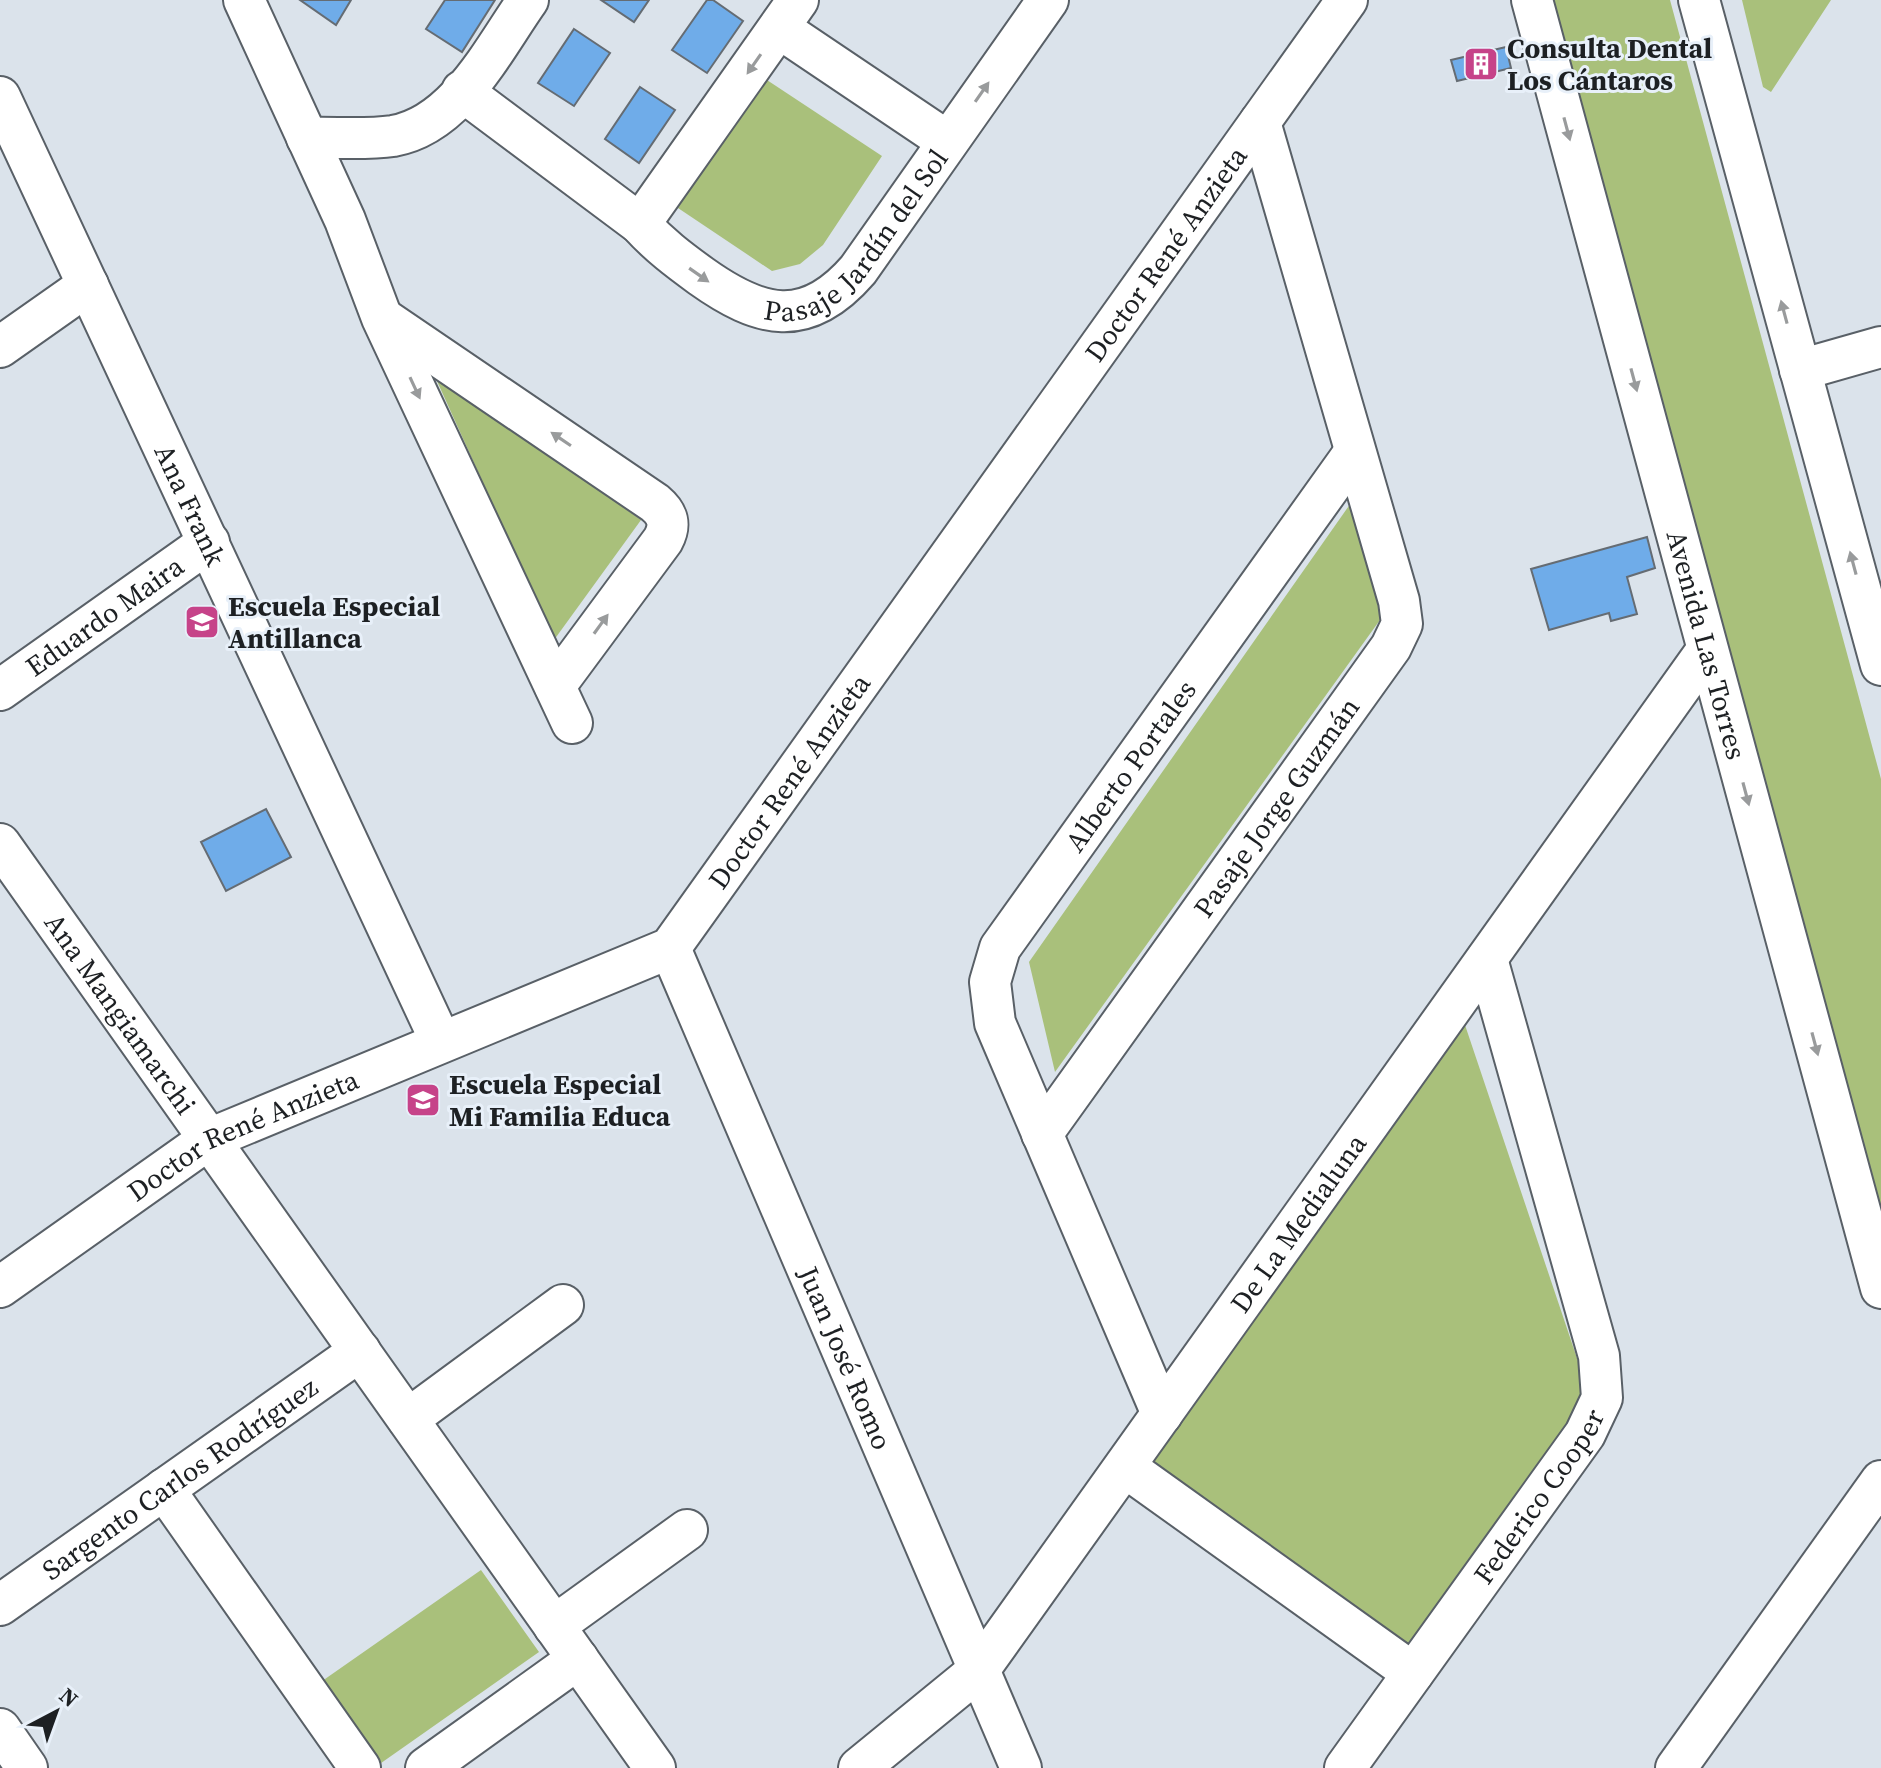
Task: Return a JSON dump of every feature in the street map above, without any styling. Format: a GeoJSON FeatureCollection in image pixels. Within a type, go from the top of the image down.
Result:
{"type":"FeatureCollection","features":[{"type":"Feature","properties":{"kind":"street"},"geometry":{"type":"LineString","coordinates":[[307,138],[405,133],[439,115],[462,91],[528,0]]}},
{"type":"Feature","properties":{"kind":"street","name":"Pasaje Jardín del Sol"},"geometry":{"type":"LineString","coordinates":[[462,91],[640,224],[662,248],[737,300],[765,311],[803,310],[834,295],[852,277],[1048,0]]}},
{"type":"Feature","properties":{"kind":"street","name":"Doctor René Anzieta"},"geometry":{"type":"LineString","coordinates":[[0,1287],[209,1139],[670,948],[1347,0]]}},
{"type":"Feature","properties":{"kind":"street","name":"Avenida Las Torres"},"geometry":{"type":"LineString","coordinates":[[1532,0],[1881,1288]]}},
{"type":"Feature","properties":{"kind":"street"},"geometry":{"type":"LineString","coordinates":[[1699,0],[1800,370],[1873,602],[1881,665]]}},
{"type":"Feature","properties":{"kind":"street"},"geometry":{"type":"LineString","coordinates":[[249,3],[345,220],[382,318],[572,723]]}},
{"type":"Feature","properties":{"kind":"street"},"geometry":{"type":"LineString","coordinates":[[640,224],[788,14],[947,141]]}},
{"type":"Feature","properties":{"kind":"street","name":"Ana Frank"},"geometry":{"type":"LineString","coordinates":[[0,97],[441,1042]]}},
{"type":"Feature","properties":{"kind":"street"},"geometry":{"type":"LineString","coordinates":[[1260,122],[1354,453]]}},
{"type":"Feature","properties":{"kind":"street"},"geometry":{"type":"LineString","coordinates":[[0,347],[88,285]]}},
{"type":"Feature","properties":{"kind":"street"},"geometry":{"type":"LineString","coordinates":[[382,318],[655,503],[666,515],[667,531],[663,540],[555,686]]}},
{"type":"Feature","properties":{"kind":"street"},"geometry":{"type":"LineString","coordinates":[[1800,370],[1881,347]]}},
{"type":"Feature","properties":{"kind":"street","name":"Pasaje Jorge Guzmán"},"geometry":{"type":"LineString","coordinates":[[1042,1134],[1398,637],[1402,624],[1399,601],[1354,453]]}},
{"type":"Feature","properties":{"kind":"street","name":"Alberto Portales"},"geometry":{"type":"LineString","coordinates":[[1162,1414],[1042,1134],[990,1003],[990,982],[1000,948],[1354,453]]}},
{"type":"Feature","properties":{"kind":"street","name":"Eduardo Maira"},"geometry":{"type":"LineString","coordinates":[[0,690],[209,542]]}},
{"type":"Feature","properties":{"kind":"street","name":"De La Medialuna"},"geometry":{"type":"LineString","coordinates":[[859,1768],[979,1670],[1707,650]]}},
{"type":"Feature","properties":{"kind":"street","name":"Ana Mangiamarchi"},"geometry":{"type":"LineString","coordinates":[[0,844],[655,1768]]}},
{"type":"Feature","properties":{"kind":"street","name":"Juan José Romo"},"geometry":{"type":"LineString","coordinates":[[670,948],[1021,1768]]}},
{"type":"Feature","properties":{"kind":"street","name":"Federico Cooper"},"geometry":{"type":"LineString","coordinates":[[1345,1768],[1585,1434],[1602,1398],[1603,1376],[1599,1356],[1487,959]]}},
{"type":"Feature","properties":{"kind":"street"},"geometry":{"type":"LineString","coordinates":[[408,1419],[563,1305]]}},
{"type":"Feature","properties":{"kind":"street","name":"Sargento Carlos Rodríguez"},"geometry":{"type":"LineString","coordinates":[[0,1605],[360,1351]]}},
{"type":"Feature","properties":{"kind":"street"},"geometry":{"type":"LineString","coordinates":[[1125,1467],[1413,1673]]}},
{"type":"Feature","properties":{"kind":"street"},"geometry":{"type":"LineString","coordinates":[[1676,1768],[1881,1481]]}},
{"type":"Feature","properties":{"kind":"street"},"geometry":{"type":"LineString","coordinates":[[164,1489],[360,1768]]}},
{"type":"Feature","properties":{"kind":"street"},"geometry":{"type":"LineString","coordinates":[[554,1626],[687,1530]]}},
{"type":"Feature","properties":{"kind":"street"},"geometry":{"type":"LineString","coordinates":[[426,1768],[578,1659]]}},
{"type":"Feature","properties":{"kind":"street"},"geometry":{"type":"LineString","coordinates":[[0,1729],[27,1768]]}},
{"type":"Feature","properties":{"kind":"green space"},"geometry":{"type":"Polygon","coordinates":[[[1551,0],[1670,0],[1881,779],[1881,1209],[1551,0]]]}},
{"type":"Feature","properties":{"kind":"green space"},"geometry":{"type":"Polygon","coordinates":[[[1742,0],[1831,0],[1771,92],[1763,87],[1742,0]]]}},
{"type":"Feature","properties":{"kind":"green space"},"geometry":{"type":"Polygon","coordinates":[[[761,76],[882,156],[823,245],[800,264],[772,271],[675,206],[761,76]]]}},
{"type":"Feature","properties":{"kind":"green space"},"geometry":{"type":"Polygon","coordinates":[[[432,370],[641,520],[554,640],[432,370]]]}},
{"type":"Feature","properties":{"kind":"green space"},"geometry":{"type":"Polygon","coordinates":[[[1353,500],[1385,613],[1055,1072],[1029,962],[1353,500]]]}},
{"type":"Feature","properties":{"kind":"green space"},"geometry":{"type":"Polygon","coordinates":[[[1464,1022],[1585,1382],[1570,1427],[1406,1651],[1144,1466],[1464,1022]]]}},
{"type":"Feature","properties":{"kind":"green space"},"geometry":{"type":"Polygon","coordinates":[[[481,1570],[539,1652],[374,1768],[315,1686],[481,1570]]]}},
{"type":"Feature","properties":{"kind":"building"},"geometry":{"type":"Polygon","coordinates":[[[300,0],[351,0],[336,25],[300,0]]]}},
{"type":"Feature","properties":{"kind":"building"},"geometry":{"type":"Polygon","coordinates":[[[445,0],[495,0],[462,52],[426,29],[445,0]]]}},
{"type":"Feature","properties":{"kind":"building"},"geometry":{"type":"Polygon","coordinates":[[[601,0],[649,0],[634,22],[601,0]]]}},
{"type":"Feature","properties":{"kind":"building"},"geometry":{"type":"Polygon","coordinates":[[[707,0],[713,0],[743,21],[707,73],[672,50],[707,0]]]}},
{"type":"Feature","properties":{"kind":"building"},"geometry":{"type":"Polygon","coordinates":[[[574,29],[610,53],[574,106],[538,83],[574,29]]]}},
{"type":"Feature","properties":{"kind":"building","name":"Consulta Dental Los Cántaros"},"geometry":{"type":"Polygon","coordinates":[[[1506,47],[1511,68],[1457,81],[1451,60],[1506,47]]]}},
{"type":"Feature","properties":{"kind":"building"},"geometry":{"type":"Polygon","coordinates":[[[640,87],[675,110],[639,163],[605,139],[640,87]]]}},
{"type":"Feature","properties":{"kind":"building"},"geometry":{"type":"Polygon","coordinates":[[[1647,537],[1655,568],[1627,577],[1637,614],[1611,621],[1609,613],[1549,630],[1531,569],[1647,537]]]}},
{"type":"Feature","properties":{"kind":"building"},"geometry":{"type":"Polygon","coordinates":[[[266,809],[291,857],[226,891],[201,842],[266,809]]]}},
{"type":"Feature","properties":{"kind":"place","name":"Consulta Dental Los Cántaros"},"geometry":{"type":"Point","coordinates":[1481,64]}},
{"type":"Feature","properties":{"kind":"place","name":"Escuela Especial Antillanca"},"geometry":{"type":"Point","coordinates":[202,622]}},
{"type":"Feature","properties":{"kind":"place","name":"Escuela Especial Mi Familia Educa"},"geometry":{"type":"Point","coordinates":[423,1100]}}]}
